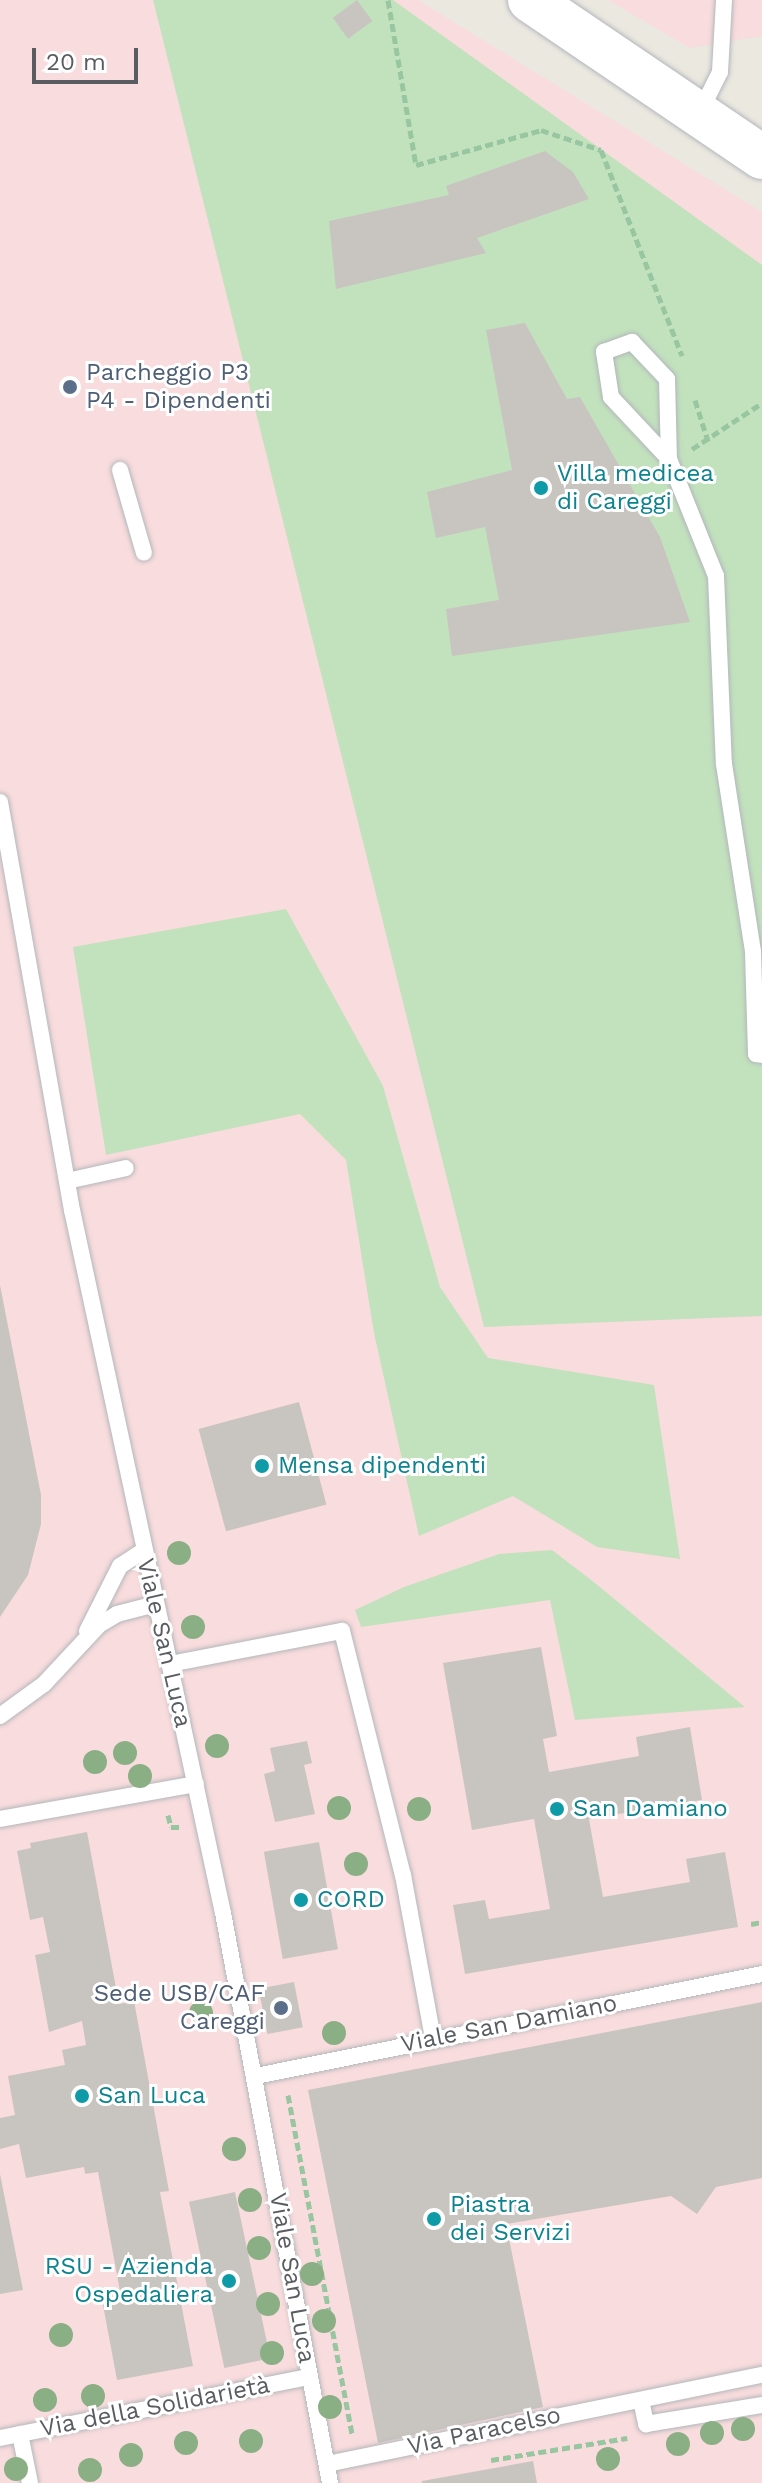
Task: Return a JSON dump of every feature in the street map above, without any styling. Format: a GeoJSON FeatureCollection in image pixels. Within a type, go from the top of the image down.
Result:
{"type":"FeatureCollection","features":[{"type":"Feature","properties":{"kind":"main road"},"geometry":{"type":"LineString","coordinates":[[530,0],[762,157]]}},
{"type":"Feature","properties":{"kind":"lane"},"geometry":{"type":"LineString","coordinates":[[700,114],[720,72],[724,0]]}},
{"type":"Feature","properties":{"kind":"lane"},"geometry":{"type":"LineString","coordinates":[[669,459],[611,397],[604,352],[632,342],[667,379],[669,459],[716,576],[724,764],[753,952],[756,1054],[762,1055]]}},
{"type":"Feature","properties":{"kind":"lane"},"geometry":{"type":"LineString","coordinates":[[120,470],[144,553]]}},
{"type":"Feature","properties":{"kind":"lane","name":"Viale San Luca"},"geometry":{"type":"LineString","coordinates":[[0,802],[67,1181],[256,2076],[330,2483]]}},
{"type":"Feature","properties":{"kind":"lane"},"geometry":{"type":"LineString","coordinates":[[67,1181],[126,1168]]}},
{"type":"Feature","properties":{"kind":"lane"},"geometry":{"type":"LineString","coordinates":[[81,1643],[120,1566],[143,1551]]}},
{"type":"Feature","properties":{"kind":"lane"},"geometry":{"type":"LineString","coordinates":[[0,1716],[44,1684],[81,1643],[109,1618],[156,1604]]}},
{"type":"Feature","properties":{"kind":"lane"},"geometry":{"type":"LineString","coordinates":[[170,1664],[342,1631],[403,1875],[433,2039]]}},
{"type":"Feature","properties":{"kind":"lane"},"geometry":{"type":"LineString","coordinates":[[0,1819],[196,1784]]}},
{"type":"Feature","properties":{"kind":"lane","name":"Viale San Damiano"},"geometry":{"type":"LineString","coordinates":[[256,2076],[762,1974]]}},
{"type":"Feature","properties":{"kind":"lane","name":"Via Paracelso"},"geometry":{"type":"LineString","coordinates":[[327,2464],[762,2375]]}},
{"type":"Feature","properties":{"kind":"lane","name":"Via della Solidarietà"},"geometry":{"type":"LineString","coordinates":[[0,2438],[309,2377]]}},
{"type":"Feature","properties":{"kind":"lane"},"geometry":{"type":"LineString","coordinates":[[641,2400],[646,2424],[762,2405]]}},
{"type":"Feature","properties":{"kind":"lane"},"geometry":{"type":"LineString","coordinates":[[20,2434],[30,2483]]}},
{"type":"Feature","properties":{"kind":"path"},"geometry":{"type":"LineString","coordinates":[[388,0],[416,165],[541,130],[601,150],[685,368]]}},
{"type":"Feature","properties":{"kind":"path"},"geometry":{"type":"LineString","coordinates":[[694,397],[708,441]]}},
{"type":"Feature","properties":{"kind":"path"},"geometry":{"type":"LineString","coordinates":[[669,459],[708,441],[762,403]]}},
{"type":"Feature","properties":{"kind":"path"},"geometry":{"type":"LineString","coordinates":[[751,1924],[762,1922]]}},
{"type":"Feature","properties":{"kind":"path"},"geometry":{"type":"LineString","coordinates":[[294,2088],[287,2094],[356,2457]]}},
{"type":"Feature","properties":{"kind":"path"},"geometry":{"type":"LineString","coordinates":[[486,2461],[643,2435]]}},
{"type":"Feature","properties":{"kind":"shaded area"},"geometry":{"type":"Polygon","coordinates":[[[0,0],[418,0],[762,212],[762,2483],[0,2483],[0,0]]]}},
{"type":"Feature","properties":{"kind":"shaded area"},"geometry":{"type":"Polygon","coordinates":[[[608,0],[762,0],[762,36],[690,48],[608,0]]]}},
{"type":"Feature","properties":{"kind":"green space"},"geometry":{"type":"Polygon","coordinates":[[[153,0],[393,0],[762,265],[762,1316],[484,1327],[153,0]]]}},
{"type":"Feature","properties":{"kind":"green space"},"geometry":{"type":"Polygon","coordinates":[[[286,909],[383,1086],[440,1287],[488,1358],[654,1385],[680,1559],[597,1547],[513,1496],[419,1536],[374,1333],[346,1160],[300,1114],[106,1155],[73,947],[286,909]]]}},
{"type":"Feature","properties":{"kind":"green space"},"geometry":{"type":"Polygon","coordinates":[[[552,1550],[745,1707],[575,1720],[550,1600],[361,1627],[355,1610],[404,1587],[499,1554],[552,1550]]]}},
{"type":"Feature","properties":{"kind":"building"},"geometry":{"type":"Polygon","coordinates":[[[357,0],[372,21],[348,39],[333,18],[357,0]]]}},
{"type":"Feature","properties":{"kind":"building"},"geometry":{"type":"Polygon","coordinates":[[[545,151],[573,172],[589,199],[477,238],[486,253],[336,289],[329,221],[449,195],[446,186],[545,151]]]}},
{"type":"Feature","properties":{"kind":"building","name":"Villa medicea di Careggi"},"geometry":{"type":"Polygon","coordinates":[[[525,323],[567,399],[580,397],[660,537],[690,622],[452,656],[446,609],[499,600],[485,527],[436,538],[427,492],[512,470],[486,330],[525,323]]]}},
{"type":"Feature","properties":{"kind":"building"},"geometry":{"type":"Polygon","coordinates":[[[0,1285],[41,1495],[41,1524],[28,1575],[0,1617],[0,1285]]]}},
{"type":"Feature","properties":{"kind":"building","name":"Mensa dipendenti"},"geometry":{"type":"Polygon","coordinates":[[[299,1402],[326,1504],[226,1531],[199,1429],[299,1402]]]}},
{"type":"Feature","properties":{"kind":"building","name":"San Damiano"},"geometry":{"type":"Polygon","coordinates":[[[541,1647],[557,1736],[543,1739],[549,1772],[639,1756],[636,1737],[690,1727],[702,1800],[589,1819],[603,1897],[690,1882],[686,1859],[725,1852],[738,1927],[465,1974],[453,1905],[485,1900],[489,1919],[550,1909],[534,1819],[472,1830],[443,1663],[541,1647]]]}},
{"type":"Feature","properties":{"kind":"building"},"geometry":{"type":"Polygon","coordinates":[[[307,1741],[312,1763],[304,1765],[315,1814],[275,1822],[264,1774],[275,1771],[270,1748],[307,1741]]]}},
{"type":"Feature","properties":{"kind":"building","name":"San Luca"},"geometry":{"type":"Polygon","coordinates":[[[87,1832],[119,2004],[134,2001],[169,2191],[160,2192],[193,2366],[117,2380],[103,2305],[122,2302],[98,2172],[85,2174],[84,2167],[26,2178],[19,2144],[0,2149],[0,2118],[15,2115],[8,2076],[65,2065],[62,2050],[86,2045],[82,2021],[49,2032],[35,1955],[50,1952],[43,1917],[30,1920],[17,1851],[31,1848],[30,1843],[87,1832]]]}},
{"type":"Feature","properties":{"kind":"building","name":"CORD"},"geometry":{"type":"Polygon","coordinates":[[[319,1842],[338,1949],[283,1959],[264,1852],[319,1842]]]}},
{"type":"Feature","properties":{"kind":"building","name":"Sede USB/CAF Careggi"},"geometry":{"type":"Polygon","coordinates":[[[294,1982],[303,2027],[267,2034],[259,1989],[294,1982]]]}},
{"type":"Feature","properties":{"kind":"building","name":"Piastra dei Servizi"},"geometry":{"type":"Polygon","coordinates":[[[762,2002],[762,2178],[716,2187],[697,2214],[671,2196],[506,2224],[543,2407],[378,2443],[308,2090],[762,2002]]]}},
{"type":"Feature","properties":{"kind":"building"},"geometry":{"type":"Polygon","coordinates":[[[0,2174],[23,2290],[0,2294],[0,2174]]]}},
{"type":"Feature","properties":{"kind":"building","name":"RSU - Azienda Ospedaliera"},"geometry":{"type":"Polygon","coordinates":[[[235,2192],[270,2358],[224,2368],[189,2202],[235,2192]]]}},
{"type":"Feature","properties":{"kind":"building"},"geometry":{"type":"Polygon","coordinates":[[[533,2461],[537,2483],[422,2483],[422,2481],[533,2461]]]}},
{"type":"Feature","properties":{"kind":"place","name":"Parcheggio P3 P4 - Dipendenti"},"geometry":{"type":"Point","coordinates":[70,387]}},
{"type":"Feature","properties":{"kind":"place","name":"Villa medicea di Careggi"},"geometry":{"type":"Point","coordinates":[541,488]}},
{"type":"Feature","properties":{"kind":"place","name":"Mensa dipendenti"},"geometry":{"type":"Point","coordinates":[262,1466]}},
{"type":"Feature","properties":{"kind":"place","name":"San Damiano"},"geometry":{"type":"Point","coordinates":[557,1809]}},
{"type":"Feature","properties":{"kind":"place","name":"CORD"},"geometry":{"type":"Point","coordinates":[301,1900]}},
{"type":"Feature","properties":{"kind":"place","name":"Sede USB/CAF Careggi"},"geometry":{"type":"Point","coordinates":[281,2008]}},
{"type":"Feature","properties":{"kind":"place","name":"San Luca"},"geometry":{"type":"Point","coordinates":[82,2096]}},
{"type":"Feature","properties":{"kind":"place","name":"Piastra dei Servizi"},"geometry":{"type":"Point","coordinates":[434,2219]}},
{"type":"Feature","properties":{"kind":"place","name":"RSU - Azienda Ospedaliera"},"geometry":{"type":"Point","coordinates":[229,2281]}}]}
